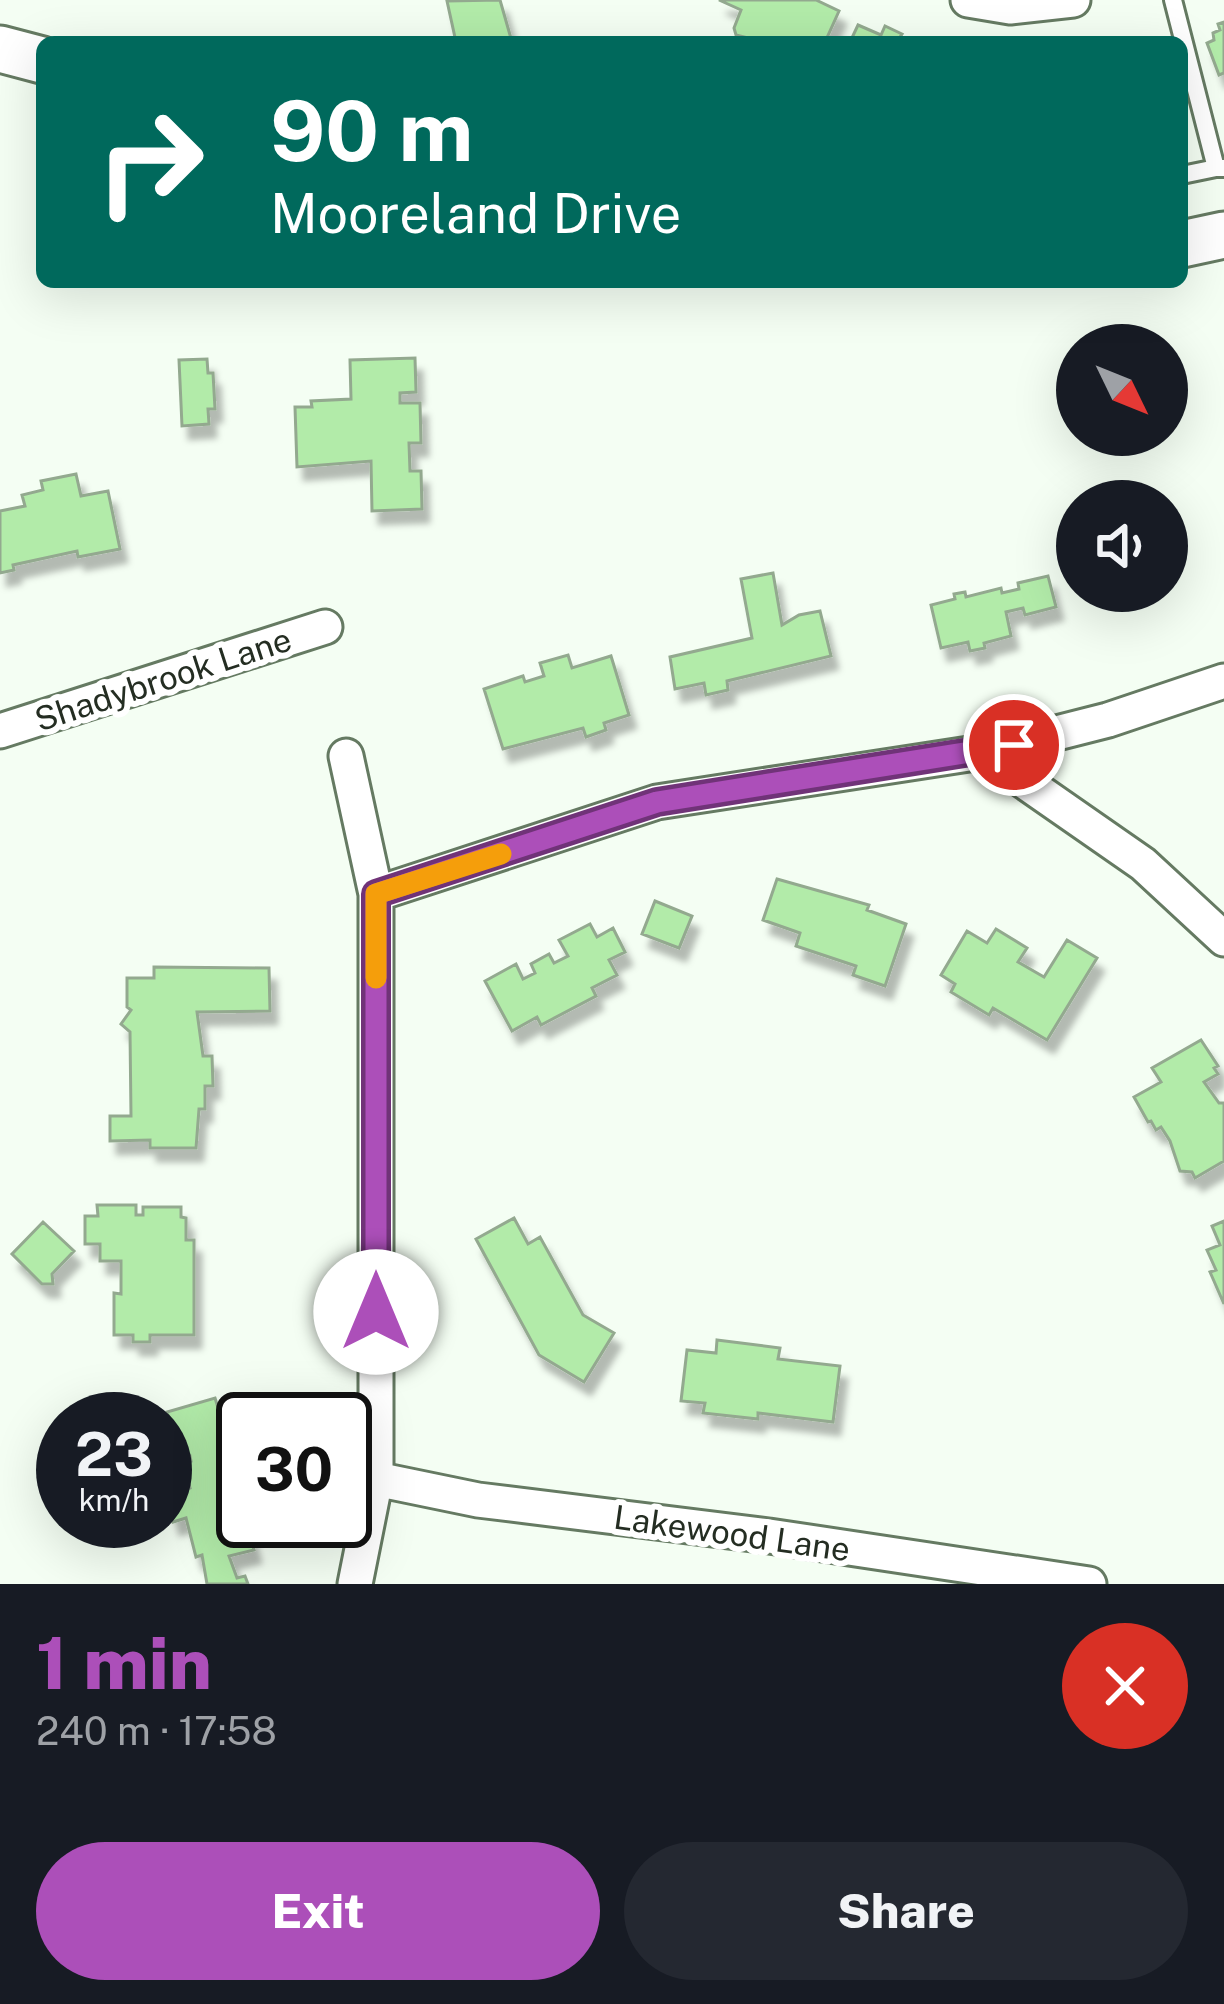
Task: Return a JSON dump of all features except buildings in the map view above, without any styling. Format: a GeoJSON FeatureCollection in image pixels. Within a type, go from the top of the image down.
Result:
{"type":"FeatureCollection","features":[{"type":"Feature","properties":{"kind":"main road"},"geometry":{"type":"LineString","coordinates":[[0,50],[36,59]]}},
{"type":"Feature","properties":{"kind":"main road"},"geometry":{"type":"LineString","coordinates":[[1188,243],[1224,235]]}},
{"type":"Feature","properties":{"kind":"street"},"geometry":{"type":"LineString","coordinates":[[968,0],[1024,7],[1073,0]]}},
{"type":"Feature","properties":{"kind":"street","name":"Shadybrook Lane"},"geometry":{"type":"LineString","coordinates":[[0,731],[326,627]]}},
{"type":"Feature","properties":{"kind":"street"},"geometry":{"type":"LineString","coordinates":[[376,894],[657,802],[982,752],[1108,720],[1224,681]]}},
{"type":"Feature","properties":{"kind":"street"},"geometry":{"type":"LineString","coordinates":[[982,752],[1142,864],[1224,939]]}},
{"type":"Feature","properties":{"kind":"street"},"geometry":{"type":"LineString","coordinates":[[346,756],[376,894],[376,1479],[355,1584]]}},
{"type":"Feature","properties":{"kind":"street","name":"Lakewood Lane"},"geometry":{"type":"LineString","coordinates":[[376,1479],[478,1500],[769,1536],[1089,1584]]}},
{"type":"Feature","properties":{"kind":"lane"},"geometry":{"type":"LineString","coordinates":[[1173,0],[1183,36]]}},
{"type":"Feature","properties":{"kind":"lane"},"geometry":{"type":"LineString","coordinates":[[1188,54],[1220,168],[1188,174]]}},
{"type":"Feature","properties":{"kind":"slow traffic"},"geometry":{"type":"LineString","coordinates":[[376,978],[376,894],[501,854]]}},
{"type":"Feature","properties":{"kind":"route"},"geometry":{"type":"LineString","coordinates":[[376,1312],[376,894],[657,802],[1014,745]]}}]}
